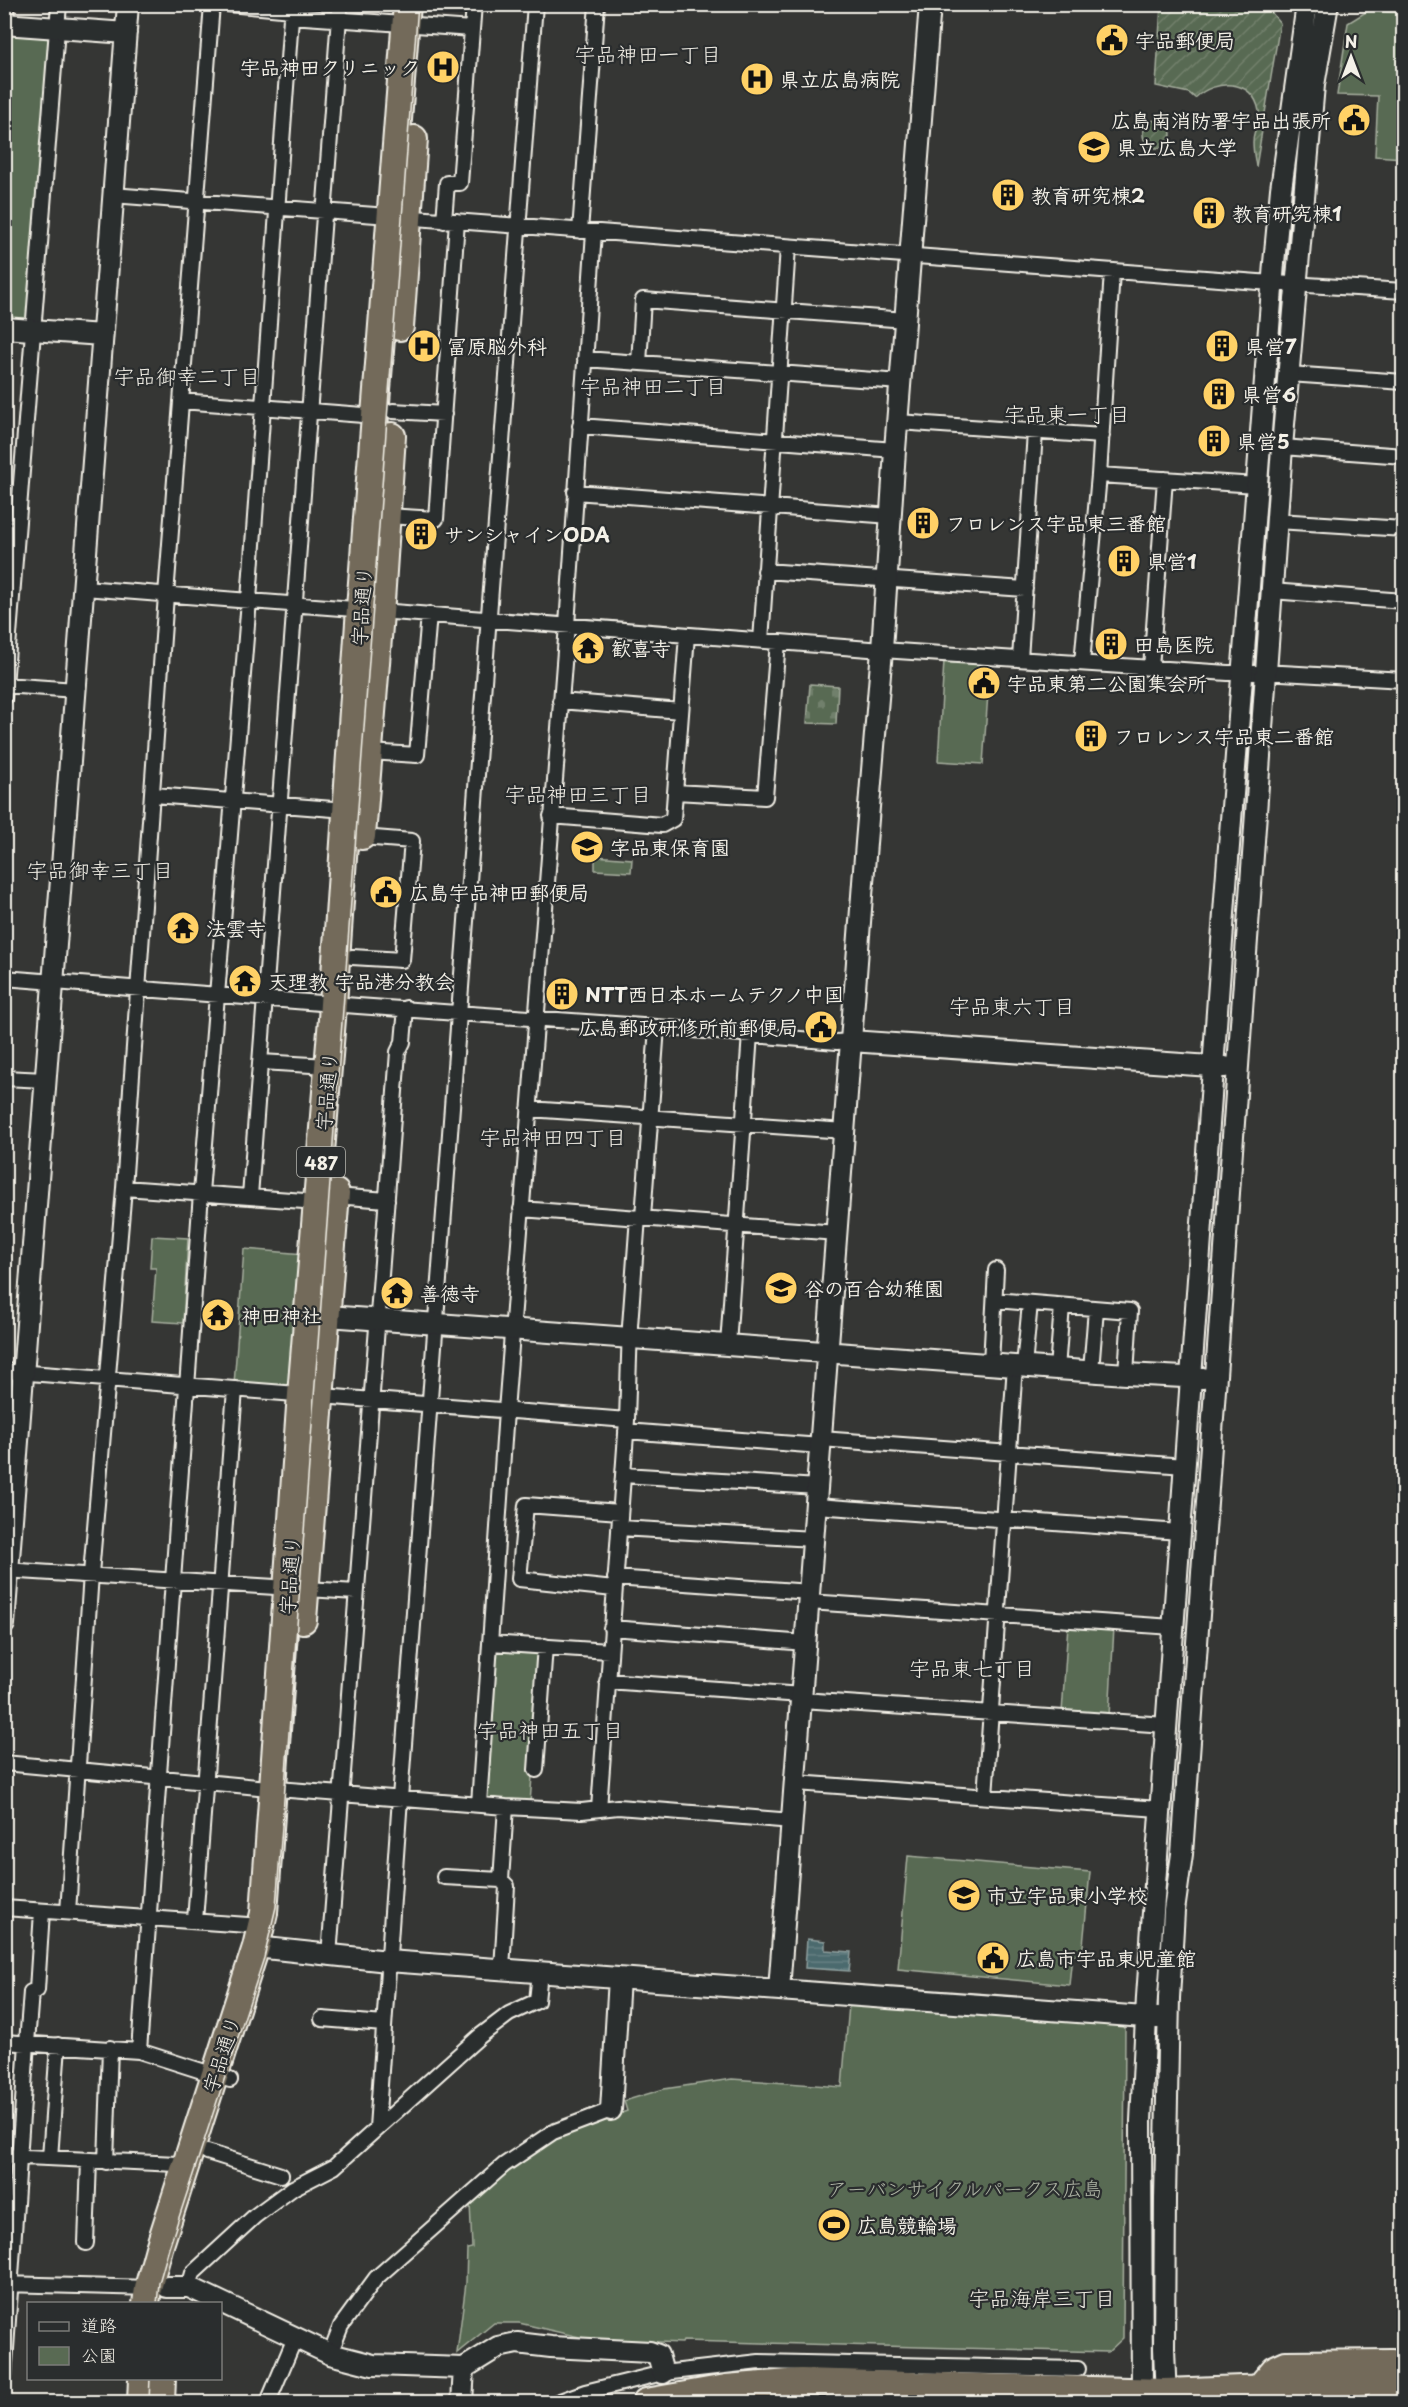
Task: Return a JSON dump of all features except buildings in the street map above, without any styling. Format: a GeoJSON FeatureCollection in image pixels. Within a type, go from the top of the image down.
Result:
{"type":"FeatureCollection","features":[{"type":"Feature","properties":{"kind":"highway","name":"宇品通り"},"geometry":{"type":"LineString","coordinates":[[163,2294],[207,2152],[222,2077],[263,1941],[281,1789],[340,1004],[346,810],[370,609],[414,14]]}},
{"type":"Feature","properties":{"kind":"highway","name":"宇品通り"},"geometry":{"type":"LineString","coordinates":[[326,1199],[328,1066],[352,957],[369,752],[370,609],[387,516],[385,413]]}},
{"type":"Feature","properties":{"kind":"highway","name":"宇品通り"},"geometry":{"type":"LineString","coordinates":[[163,2294],[185,2167],[222,2077]]}},
{"type":"Feature","properties":{"kind":"highway"},"geometry":{"type":"LineString","coordinates":[[1258,2389],[1275,2369],[1286,2364],[1389,2364],[1404,2361]]}},
{"type":"Feature","properties":{"kind":"highway"},"geometry":{"type":"LineString","coordinates":[[646,2403],[726,2388],[801,2382],[1044,2390],[1154,2397],[1318,2386],[1404,2377]]}},
{"type":"Feature","properties":{"kind":"highway"},"geometry":{"type":"LineString","coordinates":[[141,2403],[142,2380]]}},
{"type":"Feature","properties":{"kind":"highway"},"geometry":{"type":"LineString","coordinates":[[161,2403],[162,2380]]}},
{"type":"Feature","properties":{"kind":"highway"},"geometry":{"type":"LineString","coordinates":[[1380,2403],[1404,2398]]}},
{"type":"Feature","properties":{"kind":"street"},"geometry":{"type":"LineString","coordinates":[[7,4],[5,24],[126,33]]}},
{"type":"Feature","properties":{"kind":"street"},"geometry":{"type":"LineString","coordinates":[[59,4],[5,689],[76,690]]}},
{"type":"Feature","properties":{"kind":"street"},"geometry":{"type":"LineString","coordinates":[[4,1624],[14,1372],[45,1080],[128,4]]}},
{"type":"Feature","properties":{"kind":"street"},"geometry":{"type":"LineString","coordinates":[[68,1912],[91,1574],[124,1188],[166,595],[212,4]]}},
{"type":"Feature","properties":{"kind":"street"},"geometry":{"type":"LineString","coordinates":[[228,4],[292,10],[339,19],[414,14],[472,29]]}},
{"type":"Feature","properties":{"kind":"street"},"geometry":{"type":"LineString","coordinates":[[250,1196],[340,4]]}},
{"type":"Feature","properties":{"kind":"street"},"geometry":{"type":"LineString","coordinates":[[387,516],[436,519],[444,414],[450,221],[447,183],[460,183],[474,4]]}},
{"type":"Feature","properties":{"kind":"street"},"geometry":{"type":"LineString","coordinates":[[377,2128],[487,619],[535,4]]}},
{"type":"Feature","properties":{"kind":"street"},"geometry":{"type":"LineString","coordinates":[[479,1804],[506,1411],[567,625],[585,359],[587,231],[597,4]]}},
{"type":"Feature","properties":{"kind":"street"},"geometry":{"type":"LineString","coordinates":[[779,1990],[930,4]]}},
{"type":"Feature","properties":{"kind":"street"},"geometry":{"type":"LineString","coordinates":[[1154,2397],[1143,2293],[1141,2121],[1159,1809],[1273,283],[1281,189],[1306,4]]}},
{"type":"Feature","properties":{"kind":"street"},"geometry":{"type":"LineString","coordinates":[[1154,2397],[1165,2199],[1174,1911],[1182,1854],[1282,447],[1314,85],[1328,4]]}},
{"type":"Feature","properties":{"kind":"street"},"geometry":{"type":"LineString","coordinates":[[139,2051],[201,1193],[249,600],[292,10]]}},
{"type":"Feature","properties":{"kind":"street"},"geometry":{"type":"LineString","coordinates":[[112,195],[1404,291]]}},
{"type":"Feature","properties":{"kind":"street"},"geometry":{"type":"LineString","coordinates":[[761,641],[788,247]]}},
{"type":"Feature","properties":{"kind":"street"},"geometry":{"type":"LineString","coordinates":[[1082,663],[1102,436],[1112,271]]}},
{"type":"Feature","properties":{"kind":"street"},"geometry":{"type":"LineString","coordinates":[[639,363],[643,300],[906,320]]}},
{"type":"Feature","properties":{"kind":"street"},"geometry":{"type":"LineString","coordinates":[[4,328],[102,335]]}},
{"type":"Feature","properties":{"kind":"street"},"geometry":{"type":"LineString","coordinates":[[585,359],[901,382]]}},
{"type":"Feature","properties":{"kind":"street"},"geometry":{"type":"LineString","coordinates":[[1289,374],[1404,382]]}},
{"type":"Feature","properties":{"kind":"street"},"geometry":{"type":"LineString","coordinates":[[182,401],[309,411],[444,414]]}},
{"type":"Feature","properties":{"kind":"street"},"geometry":{"type":"LineString","coordinates":[[898,422],[1102,436]]}},
{"type":"Feature","properties":{"kind":"street"},"geometry":{"type":"LineString","coordinates":[[580,426],[895,450]]}},
{"type":"Feature","properties":{"kind":"street"},"geometry":{"type":"LineString","coordinates":[[1020,659],[1035,432]]}},
{"type":"Feature","properties":{"kind":"street"},"geometry":{"type":"LineString","coordinates":[[1282,447],[1404,456]]}},
{"type":"Feature","properties":{"kind":"street"},"geometry":{"type":"LineString","coordinates":[[1099,475],[1257,485]]}},
{"type":"Feature","properties":{"kind":"street"},"geometry":{"type":"LineString","coordinates":[[1151,668],[1165,479]]}},
{"type":"Feature","properties":{"kind":"street"},"geometry":{"type":"LineString","coordinates":[[575,492],[891,516]]}},
{"type":"Feature","properties":{"kind":"street"},"geometry":{"type":"LineString","coordinates":[[1277,521],[1404,529]]}},
{"type":"Feature","properties":{"kind":"street"},"geometry":{"type":"LineString","coordinates":[[765,571],[1025,590]]}},
{"type":"Feature","properties":{"kind":"street"},"geometry":{"type":"LineString","coordinates":[[84,588],[882,650],[1242,674],[1404,680]]}},
{"type":"Feature","properties":{"kind":"street"},"geometry":{"type":"LineString","coordinates":[[1271,591],[1404,601]]}},
{"type":"Feature","properties":{"kind":"street"},"geometry":{"type":"LineString","coordinates":[[369,752],[417,755],[429,614]]}},
{"type":"Feature","properties":{"kind":"street"},"geometry":{"type":"LineString","coordinates":[[551,816],[662,825],[673,819],[687,635]]}},
{"type":"Feature","properties":{"kind":"street"},"geometry":{"type":"LineString","coordinates":[[675,792],[765,797],[778,642]]}},
{"type":"Feature","properties":{"kind":"street"},"geometry":{"type":"LineString","coordinates":[[560,701],[681,711]]}},
{"type":"Feature","properties":{"kind":"street"},"geometry":{"type":"LineString","coordinates":[[153,795],[346,810]]}},
{"type":"Feature","properties":{"kind":"street"},"geometry":{"type":"LineString","coordinates":[[352,957],[402,960],[412,841],[362,837]]}},
{"type":"Feature","properties":{"kind":"street"},"geometry":{"type":"LineString","coordinates":[[4,978],[460,1011],[837,1042],[851,1041],[1237,1068]]}},
{"type":"Feature","properties":{"kind":"street"},"geometry":{"type":"LineString","coordinates":[[329,1956],[398,1052],[403,1042],[406,1008]]}},
{"type":"Feature","properties":{"kind":"street"},"geometry":{"type":"LineString","coordinates":[[599,1809],[623,1475],[630,1338],[657,1027]]}},
{"type":"Feature","properties":{"kind":"street"},"geometry":{"type":"LineString","coordinates":[[728,1345],[750,1034]]}},
{"type":"Feature","properties":{"kind":"street"},"geometry":{"type":"LineString","coordinates":[[261,1062],[328,1066]]}},
{"type":"Feature","properties":{"kind":"street"},"geometry":{"type":"LineString","coordinates":[[4,1078],[45,1080]]}},
{"type":"Feature","properties":{"kind":"street"},"geometry":{"type":"LineString","coordinates":[[529,1109],[845,1131]]}},
{"type":"Feature","properties":{"kind":"street"},"geometry":{"type":"LineString","coordinates":[[124,1188],[250,1196],[387,1200]]}},
{"type":"Feature","properties":{"kind":"street"},"geometry":{"type":"LineString","coordinates":[[522,1209],[837,1233]]}},
{"type":"Feature","properties":{"kind":"street"},"geometry":{"type":"LineString","coordinates":[[991,1363],[996,1270]]}},
{"type":"Feature","properties":{"kind":"street"},"geometry":{"type":"LineString","coordinates":[[995,1300],[1130,1311],[1126,1374]]}},
{"type":"Feature","properties":{"kind":"street"},"geometry":{"type":"LineString","coordinates":[[985,1796],[1009,1452],[1030,1303]]}},
{"type":"Feature","properties":{"kind":"street"},"geometry":{"type":"LineString","coordinates":[[1057,1369],[1062,1306]]}},
{"type":"Feature","properties":{"kind":"street"},"geometry":{"type":"LineString","coordinates":[[1091,1371],[1096,1309]]}},
{"type":"Feature","properties":{"kind":"street"},"geometry":{"type":"LineString","coordinates":[[318,1315],[1126,1374],[1215,1378]]}},
{"type":"Feature","properties":{"kind":"street"},"geometry":{"type":"LineString","coordinates":[[14,1372],[506,1411],[626,1426],[821,1442],[1009,1452],[1185,1466]]}},
{"type":"Feature","properties":{"kind":"street"},"geometry":{"type":"LineString","coordinates":[[195,1921],[236,1389]]}},
{"type":"Feature","properties":{"kind":"street"},"geometry":{"type":"LineString","coordinates":[[623,1475],[1004,1519],[1180,1532]]}},
{"type":"Feature","properties":{"kind":"street"},"geometry":{"type":"LineString","coordinates":[[620,1512],[526,1505],[519,1579],[614,1583],[809,1597],[1173,1627]]}},
{"type":"Feature","properties":{"kind":"street"},"geometry":{"type":"LineString","coordinates":[[619,1527],[814,1539]]}},
{"type":"Feature","properties":{"kind":"street"},"geometry":{"type":"LineString","coordinates":[[7,1570],[356,1592]]}},
{"type":"Feature","properties":{"kind":"street"},"geometry":{"type":"LineString","coordinates":[[611,1628],[806,1643]]}},
{"type":"Feature","properties":{"kind":"street"},"geometry":{"type":"LineString","coordinates":[[490,1643],[609,1651]]}},
{"type":"Feature","properties":{"kind":"street"},"geometry":{"type":"LineString","coordinates":[[536,1770],[545,1646]]}},
{"type":"Feature","properties":{"kind":"street"},"geometry":{"type":"LineString","coordinates":[[607,1681],[1166,1725]]}},
{"type":"Feature","properties":{"kind":"street"},"geometry":{"type":"LineString","coordinates":[[4,1763],[158,1779],[506,1807],[582,1811],[618,1807],[793,1821]]}},
{"type":"Feature","properties":{"kind":"street"},"geometry":{"type":"LineString","coordinates":[[796,1783],[1159,1809]]}},
{"type":"Feature","properties":{"kind":"street"},"geometry":{"type":"LineString","coordinates":[[501,1880],[506,1807]]}},
{"type":"Feature","properties":{"kind":"street"},"geometry":{"type":"LineString","coordinates":[[444,1877],[501,1880],[507,1886],[502,1969]]}},
{"type":"Feature","properties":{"kind":"street"},"geometry":{"type":"LineString","coordinates":[[4,1908],[195,1921],[263,1941],[329,1956],[1170,2019]]}},
{"type":"Feature","properties":{"kind":"street"},"geometry":{"type":"LineString","coordinates":[[4,2378],[8,2284],[21,2156],[31,1992],[37,1990],[42,1911]]}},
{"type":"Feature","properties":{"kind":"street"},"geometry":{"type":"LineString","coordinates":[[163,2294],[193,2273],[255,2216],[293,2187],[334,2167],[480,2036],[509,2014],[537,2001],[540,1972]]}},
{"type":"Feature","properties":{"kind":"street"},"geometry":{"type":"LineString","coordinates":[[330,2354],[341,2326],[376,2278],[504,2165],[553,2132],[611,2110],[619,1978]]}},
{"type":"Feature","properties":{"kind":"street"},"geometry":{"type":"LineString","coordinates":[[322,2019],[384,2024]]}},
{"type":"Feature","properties":{"kind":"street"},"geometry":{"type":"LineString","coordinates":[[4,2042],[139,2051],[222,2077]]}},
{"type":"Feature","properties":{"kind":"street"},"geometry":{"type":"LineString","coordinates":[[50,2158],[58,2045]]}},
{"type":"Feature","properties":{"kind":"street"},"geometry":{"type":"LineString","coordinates":[[106,2162],[110,2048]]}},
{"type":"Feature","properties":{"kind":"street"},"geometry":{"type":"LineString","coordinates":[[207,2152],[281,2175]]}},
{"type":"Feature","properties":{"kind":"street"},"geometry":{"type":"LineString","coordinates":[[4,2156],[177,2164],[185,2167]]}},
{"type":"Feature","properties":{"kind":"street"},"geometry":{"type":"LineString","coordinates":[[86,2243],[89,2161]]}},
{"type":"Feature","properties":{"kind":"street"},"geometry":{"type":"LineString","coordinates":[[8,2284],[163,2294],[187,2302]]}},
{"type":"Feature","properties":{"kind":"street"},"geometry":{"type":"LineString","coordinates":[[222,2314],[295,2338],[330,2354],[373,2365],[464,2368],[498,2347],[517,2343],[650,2352],[658,2355],[663,2373]]}},
{"type":"Feature","properties":{"kind":"street"},"geometry":{"type":"LineString","coordinates":[[268,2403],[295,2338]]}},
{"type":"Feature","properties":{"kind":"street"},"geometry":{"type":"LineString","coordinates":[[557,2403],[585,2392],[663,2373],[759,2362],[1078,2369]]}},
{"type":"Feature","properties":{"kind":"street"},"geometry":{"type":"LineString","coordinates":[[462,2403],[464,2368]]}},
{"type":"Feature","properties":{"kind":"street"},"geometry":{"type":"LineString","coordinates":[[1025,2368],[1044,2390]]}},
{"type":"Feature","properties":{"kind":"green space"},"geometry":{"type":"Polygon","coordinates":[[[1161,5],[1266,6],[1280,23],[1256,167],[1253,142],[1259,111],[1249,92],[1241,87],[1222,85],[1213,87],[1195,98],[1189,93],[1156,86],[1161,5]]]}},
{"type":"Feature","properties":{"kind":"green space"},"geometry":{"type":"Polygon","coordinates":[[[1369,10],[1403,13],[1403,158],[1375,156],[1378,96],[1337,95],[1348,23],[1369,10]]]}},
{"type":"Feature","properties":{"kind":"green space"},"geometry":{"type":"Polygon","coordinates":[[[4,35],[49,38],[52,43],[31,316],[27,320],[5,318],[4,35]]]}},
{"type":"Feature","properties":{"kind":"green space"},"geometry":{"type":"Polygon","coordinates":[[[1157,120],[1167,124],[1171,134],[1167,144],[1157,148],[1147,144],[1143,134],[1147,124],[1157,120]]]}},
{"type":"Feature","properties":{"kind":"green space"},"geometry":{"type":"Polygon","coordinates":[[[944,661],[990,665],[983,764],[938,761],[944,661]]]}},
{"type":"Feature","properties":{"kind":"green space"},"geometry":{"type":"Polygon","coordinates":[[[810,684],[838,686],[836,724],[807,723],[810,684]]]}},
{"type":"Feature","properties":{"kind":"green space"},"geometry":{"type":"Polygon","coordinates":[[[595,856],[632,859],[631,872],[595,870],[595,856]]]}},
{"type":"Feature","properties":{"kind":"green space"},"geometry":{"type":"Polygon","coordinates":[[[152,1236],[188,1238],[183,1323],[152,1321],[156,1268],[150,1268],[152,1236]]]}},
{"type":"Feature","properties":{"kind":"green space"},"geometry":{"type":"Polygon","coordinates":[[[244,1249],[304,1254],[290,1388],[234,1385],[244,1249]]]}},
{"type":"Feature","properties":{"kind":"green space"},"geometry":{"type":"Polygon","coordinates":[[[1068,1624],[1114,1627],[1109,1716],[1062,1713],[1068,1624]]]}},
{"type":"Feature","properties":{"kind":"green space"},"geometry":{"type":"Polygon","coordinates":[[[499,1649],[533,1651],[541,1658],[530,1803],[488,1800],[483,1794],[494,1653],[499,1649]]]}},
{"type":"Feature","properties":{"kind":"green space"},"geometry":{"type":"Polygon","coordinates":[[[908,1856],[1090,1872],[1082,1956],[1072,1955],[1069,1985],[898,1969],[908,1856]]]}},
{"type":"Feature","properties":{"kind":"green space","name":"アーバンサイクルパークス広島"},"geometry":{"type":"Polygon","coordinates":[[[849,2005],[1125,2026],[1123,2338],[1108,2352],[588,2339],[519,2323],[494,2323],[457,2353],[466,2283],[467,2249],[472,2248],[470,2202],[542,2143],[627,2111],[624,2101],[664,2089],[732,2079],[842,2087],[849,2005]]]}},
{"type":"Feature","properties":{"kind":"water"},"geometry":{"type":"Polygon","coordinates":[[[807,1939],[825,1941],[825,1950],[851,1952],[849,1971],[805,1968],[807,1939]]]}},
{"type":"Feature","properties":{"kind":"tram line"},"geometry":{"type":"LineString","coordinates":[[157,2302],[159,2283],[169,2248],[264,1958],[276,1907],[418,4]]}},
{"type":"Feature","properties":{"kind":"tram line"},"geometry":{"type":"LineString","coordinates":[[149,2402],[150,2380]]}},
{"type":"Feature","properties":{"kind":"place","name":"宇品郵便局"},"geometry":{"type":"Point","coordinates":[1112,40]}},
{"type":"Feature","properties":{"kind":"place","name":"宇品神田クリニック"},"geometry":{"type":"Point","coordinates":[443,67]}},
{"type":"Feature","properties":{"kind":"place","name":"県立広島病院"},"geometry":{"type":"Point","coordinates":[757,79]}},
{"type":"Feature","properties":{"kind":"place","name":"広島南消防署宇品出張所"},"geometry":{"type":"Point","coordinates":[1354,120]}},
{"type":"Feature","properties":{"kind":"place","name":"県立広島大学"},"geometry":{"type":"Point","coordinates":[1094,147]}},
{"type":"Feature","properties":{"kind":"place","name":"教育研究棟2"},"geometry":{"type":"Point","coordinates":[1008,195]}},
{"type":"Feature","properties":{"kind":"place","name":"教育研究棟1"},"geometry":{"type":"Point","coordinates":[1209,213]}},
{"type":"Feature","properties":{"kind":"place","name":"冨原脳外科"},"geometry":{"type":"Point","coordinates":[424,346]}},
{"type":"Feature","properties":{"kind":"place","name":"県営7"},"geometry":{"type":"Point","coordinates":[1222,346]}},
{"type":"Feature","properties":{"kind":"place","name":"県営6"},"geometry":{"type":"Point","coordinates":[1219,394]}},
{"type":"Feature","properties":{"kind":"place","name":"県営5"},"geometry":{"type":"Point","coordinates":[1214,441]}},
{"type":"Feature","properties":{"kind":"place","name":"フロレンス宇品東三番館"},"geometry":{"type":"Point","coordinates":[923,523]}},
{"type":"Feature","properties":{"kind":"place","name":"サンシャインODA"},"geometry":{"type":"Point","coordinates":[421,534]}},
{"type":"Feature","properties":{"kind":"place","name":"県営1"},"geometry":{"type":"Point","coordinates":[1124,561]}},
{"type":"Feature","properties":{"kind":"place","name":"田島医院"},"geometry":{"type":"Point","coordinates":[1111,644]}},
{"type":"Feature","properties":{"kind":"place","name":"歓喜寺"},"geometry":{"type":"Point","coordinates":[588,648]}},
{"type":"Feature","properties":{"kind":"place","name":"宇品東第二公園集会所"},"geometry":{"type":"Point","coordinates":[984,683]}},
{"type":"Feature","properties":{"kind":"place","name":"フロレンス宇品東二番館"},"geometry":{"type":"Point","coordinates":[1091,736]}},
{"type":"Feature","properties":{"kind":"place","name":"字品東保育園"},"geometry":{"type":"Point","coordinates":[587,847]}},
{"type":"Feature","properties":{"kind":"place","name":"広島宇品神田郵便局"},"geometry":{"type":"Point","coordinates":[386,892]}},
{"type":"Feature","properties":{"kind":"place","name":"法雲寺"},"geometry":{"type":"Point","coordinates":[183,928]}},
{"type":"Feature","properties":{"kind":"place","name":"天理教 宇品港分教会"},"geometry":{"type":"Point","coordinates":[245,981]}},
{"type":"Feature","properties":{"kind":"place","name":"NTT西日本ホームテクノ中国"},"geometry":{"type":"Point","coordinates":[562,994]}},
{"type":"Feature","properties":{"kind":"place","name":"広島郵政研修所前郵便局"},"geometry":{"type":"Point","coordinates":[821,1027]}},
{"type":"Feature","properties":{"kind":"place","name":"谷の百合幼稚園"},"geometry":{"type":"Point","coordinates":[781,1288]}},
{"type":"Feature","properties":{"kind":"place","name":"善徳寺"},"geometry":{"type":"Point","coordinates":[397,1293]}},
{"type":"Feature","properties":{"kind":"place","name":"神田神社"},"geometry":{"type":"Point","coordinates":[218,1315]}},
{"type":"Feature","properties":{"kind":"place","name":"市立宇品東小学校"},"geometry":{"type":"Point","coordinates":[964,1895]}},
{"type":"Feature","properties":{"kind":"place","name":"広島市宇品東児童館"},"geometry":{"type":"Point","coordinates":[993,1958]}},
{"type":"Feature","properties":{"kind":"place","name":"広島競輪場"},"geometry":{"type":"Point","coordinates":[834,2225]}},
{"type":"Feature","properties":{"kind":"district","name":"宇品神田一丁目"},"geometry":{"type":"Point","coordinates":[648,53]}},
{"type":"Feature","properties":{"kind":"district","name":"宇品御幸二丁目"},"geometry":{"type":"Point","coordinates":[187,375]}},
{"type":"Feature","properties":{"kind":"district","name":"宇品神田二丁目"},"geometry":{"type":"Point","coordinates":[653,385]}},
{"type":"Feature","properties":{"kind":"district","name":"宇品東一丁目"},"geometry":{"type":"Point","coordinates":[1067,413]}},
{"type":"Feature","properties":{"kind":"district","name":"宇品神田三丁目"},"geometry":{"type":"Point","coordinates":[578,793]}},
{"type":"Feature","properties":{"kind":"district","name":"宇品御幸三丁目"},"geometry":{"type":"Point","coordinates":[100,869]}},
{"type":"Feature","properties":{"kind":"district","name":"宇品東六丁目"},"geometry":{"type":"Point","coordinates":[1012,1005]}},
{"type":"Feature","properties":{"kind":"district","name":"宇品神田四丁目"},"geometry":{"type":"Point","coordinates":[553,1136]}},
{"type":"Feature","properties":{"kind":"district","name":"宇品東七丁目"},"geometry":{"type":"Point","coordinates":[972,1667]}},
{"type":"Feature","properties":{"kind":"district","name":"宇品神田五丁目"},"geometry":{"type":"Point","coordinates":[550,1729]}},
{"type":"Feature","properties":{"kind":"district","name":"宇品海岸三丁目"},"geometry":{"type":"Point","coordinates":[1042,2297]}}]}
